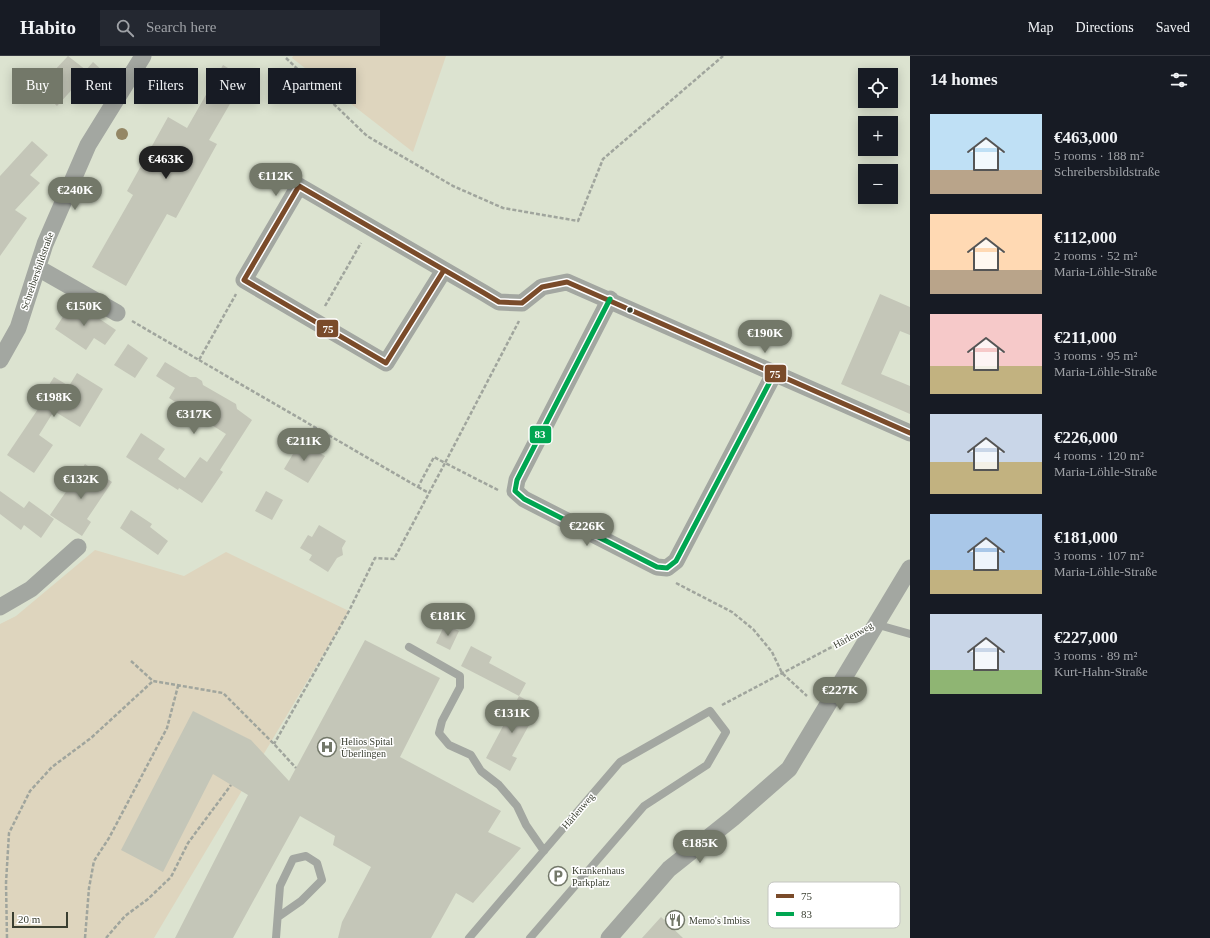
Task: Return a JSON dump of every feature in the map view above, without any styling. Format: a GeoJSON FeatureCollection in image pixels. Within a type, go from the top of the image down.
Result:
{"type":"FeatureCollection","features":[{"type":"Feature","properties":{"kind":"street","name":"Schreibersbildstraße"},"geometry":{"type":"LineString","coordinates":[[0,360],[18,328],[45,244],[88,145],[143,56]]}},
{"type":"Feature","properties":{"kind":"street"},"geometry":{"type":"LineString","coordinates":[[444,270],[386,363],[244,280],[299,186],[370,226],[499,302],[522,303],[542,287],[567,282],[610,299],[774,374],[910,433]]}},
{"type":"Feature","properties":{"kind":"street"},"geometry":{"type":"LineString","coordinates":[[38,268],[118,313]]}},
{"type":"Feature","properties":{"kind":"street"},"geometry":{"type":"LineString","coordinates":[[610,299],[517,480],[515,491],[524,499],[657,567],[667,568],[676,561],[774,374]]}},
{"type":"Feature","properties":{"kind":"street"},"geometry":{"type":"LineString","coordinates":[[0,607],[31,589],[78,547]]}},
{"type":"Feature","properties":{"kind":"street","name":"Härlenweg"},"geometry":{"type":"LineString","coordinates":[[875,624],[910,568]]}},
{"type":"Feature","properties":{"kind":"street"},"geometry":{"type":"LineString","coordinates":[[609,938],[669,869],[733,818],[789,769],[875,624]]}},
{"type":"Feature","properties":{"kind":"lane"},"geometry":{"type":"LineString","coordinates":[[875,624],[910,634]]}},
{"type":"Feature","properties":{"kind":"lane"},"geometry":{"type":"LineString","coordinates":[[409,647],[460,676],[460,687],[442,720],[439,733],[449,745],[471,755],[481,772],[499,785],[517,806],[526,825],[544,851]]}},
{"type":"Feature","properties":{"kind":"lane"},"geometry":{"type":"LineString","coordinates":[[530,938],[644,806],[707,765],[726,732],[710,711]]}},
{"type":"Feature","properties":{"kind":"lane","name":"Härlenweg"},"geometry":{"type":"LineString","coordinates":[[469,938],[620,762],[710,711]]}},
{"type":"Feature","properties":{"kind":"lane"},"geometry":{"type":"LineString","coordinates":[[276,938],[280,886],[293,859],[306,856],[318,863],[322,880],[301,901],[278,917]]}},
{"type":"Feature","properties":{"kind":"path"},"geometry":{"type":"LineString","coordinates":[[286,58],[367,136],[453,186],[503,208],[578,221],[603,159],[723,56]]}},
{"type":"Feature","properties":{"kind":"path"},"geometry":{"type":"LineString","coordinates":[[316,322],[370,226]]}},
{"type":"Feature","properties":{"kind":"path"},"geometry":{"type":"LineString","coordinates":[[199,360],[244,280]]}},
{"type":"Feature","properties":{"kind":"path"},"geometry":{"type":"LineString","coordinates":[[274,744],[349,611],[375,558],[394,559],[523,313],[522,303]]}},
{"type":"Feature","properties":{"kind":"path"},"geometry":{"type":"LineString","coordinates":[[118,313],[429,493]]}},
{"type":"Feature","properties":{"kind":"path"},"geometry":{"type":"LineString","coordinates":[[418,487],[434,457],[501,492],[515,491]]}},
{"type":"Feature","properties":{"kind":"path"},"geometry":{"type":"LineString","coordinates":[[667,568],[675,582],[732,612],[753,629],[772,652],[782,673],[807,696]]}},
{"type":"Feature","properties":{"kind":"path","name":"Härlenweg"},"geometry":{"type":"LineString","coordinates":[[710,711],[875,624]]}},
{"type":"Feature","properties":{"kind":"path"},"geometry":{"type":"LineString","coordinates":[[131,661],[153,680],[178,686],[223,693],[296,768]]}},
{"type":"Feature","properties":{"kind":"path"},"geometry":{"type":"LineString","coordinates":[[8,938],[6,883],[9,833],[30,791],[52,767],[91,738],[153,680]]}},
{"type":"Feature","properties":{"kind":"path"},"geometry":{"type":"LineString","coordinates":[[85,938],[89,888],[94,861],[112,831],[167,728],[178,686]]}},
{"type":"Feature","properties":{"kind":"path"},"geometry":{"type":"LineString","coordinates":[[106,938],[125,916],[148,899],[171,876],[188,842],[231,785]]}},
{"type":"Feature","properties":{"kind":"shaded area"},"geometry":{"type":"Polygon","coordinates":[[[293,56],[446,56],[413,152],[351,104],[356,104],[356,68],[305,68],[292,58],[293,56]]]}},
{"type":"Feature","properties":{"kind":"shaded area"},"geometry":{"type":"Polygon","coordinates":[[[95,550],[184,576],[226,552],[349,611],[154,938],[0,938],[0,624],[16,616],[95,550]]]}},
{"type":"Feature","properties":{"kind":"building"},"geometry":{"type":"Polygon","coordinates":[[[68,56],[83,68],[71,68],[71,91],[63,99],[63,68],[57,68],[68,56]]]}},
{"type":"Feature","properties":{"kind":"building"},"geometry":{"type":"Polygon","coordinates":[[[93,62],[100,68],[88,68],[93,62]]]}},
{"type":"Feature","properties":{"kind":"building"},"geometry":{"type":"Polygon","coordinates":[[[223,65],[228,68],[221,68],[223,65]]]}},
{"type":"Feature","properties":{"kind":"building"},"geometry":{"type":"Polygon","coordinates":[[[206,95],[206,104],[230,104],[209,140],[217,144],[176,218],[167,214],[126,286],[92,267],[133,195],[127,191],[168,117],[187,128],[206,95]]]}},
{"type":"Feature","properties":{"kind":"building"},"geometry":{"type":"Polygon","coordinates":[[[32,141],[48,155],[30,175],[40,183],[15,210],[27,218],[0,256],[0,176],[32,141]]]}},
{"type":"Feature","properties":{"kind":"building"},"geometry":{"type":"Polygon","coordinates":[[[880,294],[910,307],[910,335],[900,331],[881,374],[910,386],[910,414],[841,384],[880,294]]]}},
{"type":"Feature","properties":{"kind":"building"},"geometry":{"type":"Polygon","coordinates":[[[73,301],[116,330],[105,345],[94,338],[86,350],[55,329],[73,301]]]}},
{"type":"Feature","properties":{"kind":"building"},"geometry":{"type":"Polygon","coordinates":[[[128,344],[148,358],[135,378],[114,365],[128,344]]]}},
{"type":"Feature","properties":{"kind":"building"},"geometry":{"type":"Polygon","coordinates":[[[165,362],[190,377],[196,377],[202,381],[203,385],[236,404],[237,409],[252,420],[220,470],[223,472],[202,503],[179,488],[178,490],[126,457],[141,433],[165,449],[158,459],[185,478],[200,457],[207,462],[226,434],[169,398],[175,388],[156,376],[165,362]]]}},
{"type":"Feature","properties":{"kind":"building"},"geometry":{"type":"Polygon","coordinates":[[[77,373],[103,389],[80,427],[54,411],[39,435],[53,445],[34,473],[7,455],[38,409],[35,407],[54,377],[69,386],[77,373]]]}},
{"type":"Feature","properties":{"kind":"building"},"geometry":{"type":"Polygon","coordinates":[[[300,442],[325,456],[308,483],[284,469],[300,442]]]}},
{"type":"Feature","properties":{"kind":"building"},"geometry":{"type":"Polygon","coordinates":[[[85,464],[112,482],[87,519],[91,522],[82,536],[50,515],[85,464]]]}},
{"type":"Feature","properties":{"kind":"building"},"geometry":{"type":"Polygon","coordinates":[[[0,491],[24,508],[29,501],[54,519],[41,538],[24,525],[21,530],[0,514],[0,491]]]}},
{"type":"Feature","properties":{"kind":"building"},"geometry":{"type":"Polygon","coordinates":[[[266,491],[283,500],[272,520],[255,511],[266,491]]]}},
{"type":"Feature","properties":{"kind":"building"},"geometry":{"type":"Polygon","coordinates":[[[131,510],[152,524],[150,527],[168,541],[158,555],[120,528],[131,510]]]}},
{"type":"Feature","properties":{"kind":"building"},"geometry":{"type":"Polygon","coordinates":[[[319,525],[346,541],[342,548],[343,555],[337,558],[328,572],[309,560],[312,555],[300,548],[308,535],[312,537],[319,525]]]}},
{"type":"Feature","properties":{"kind":"building"},"geometry":{"type":"Polygon","coordinates":[[[445,624],[459,631],[450,650],[436,643],[445,624]]]}},
{"type":"Feature","properties":{"kind":"building"},"geometry":{"type":"Polygon","coordinates":[[[365,640],[440,678],[400,757],[501,811],[488,832],[521,848],[473,903],[456,893],[431,938],[338,938],[342,922],[371,867],[333,845],[335,836],[300,816],[233,938],[175,938],[248,795],[213,774],[163,872],[121,850],[193,711],[251,740],[289,781],[365,640]]]}},
{"type":"Feature","properties":{"kind":"building"},"geometry":{"type":"Polygon","coordinates":[[[471,646],[492,657],[489,663],[526,683],[519,696],[461,666],[471,646]]]}},
{"type":"Feature","properties":{"kind":"building"},"geometry":{"type":"Polygon","coordinates":[[[519,696],[539,707],[512,756],[517,758],[510,771],[486,758],[519,696]]]}},
{"type":"Feature","properties":{"kind":"building"},"geometry":{"type":"Polygon","coordinates":[[[661,917],[683,938],[642,938],[661,917]]]}},
{"type":"Feature","properties":{"kind":"transit line","name":"75"},"geometry":{"type":"LineString","coordinates":[[444,270],[386,363],[244,280],[299,186],[484,293],[499,302],[522,303],[542,287],[567,282],[910,433]]}},
{"type":"Feature","properties":{"kind":"transit line","name":"83"},"geometry":{"type":"LineString","coordinates":[[610,299],[517,480],[515,491],[524,499],[657,567],[667,568],[676,561],[774,374]]}},
{"type":"Feature","properties":{"kind":"place","name":"Helios Spital Überlingen"},"geometry":{"type":"Point","coordinates":[327,747]}},
{"type":"Feature","properties":{"kind":"place","name":"Krankenhaus Parkplatz"},"geometry":{"type":"Point","coordinates":[558,876]}},
{"type":"Feature","properties":{"kind":"place","name":"Memo's Imbiss"},"geometry":{"type":"Point","coordinates":[675,920]}}]}
